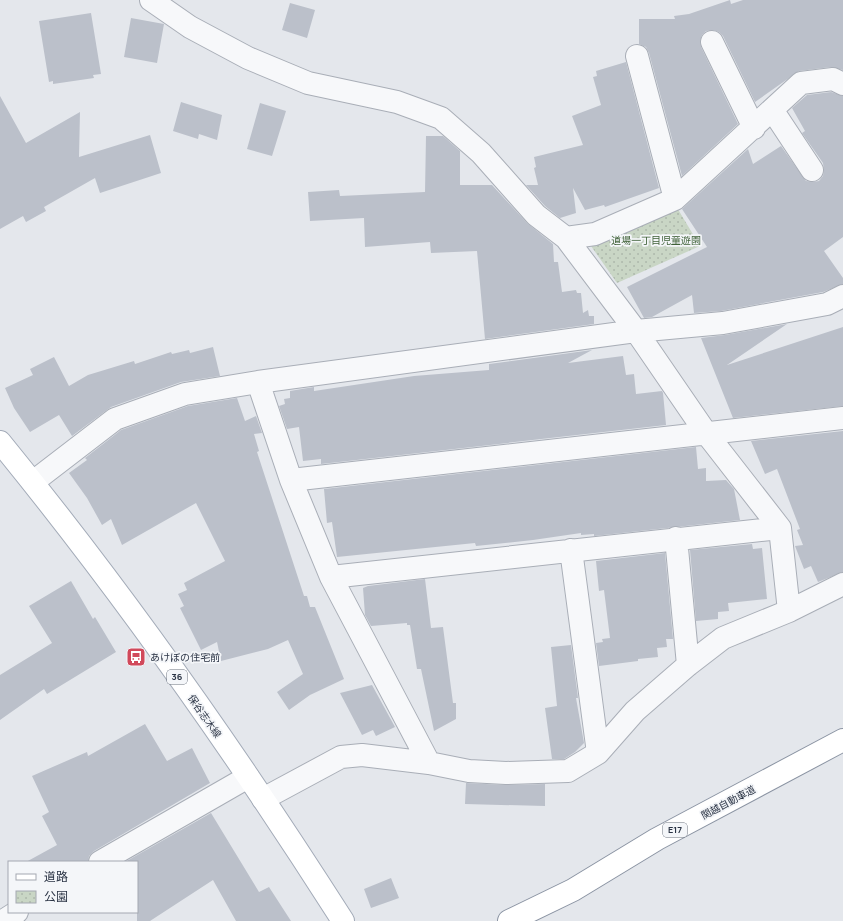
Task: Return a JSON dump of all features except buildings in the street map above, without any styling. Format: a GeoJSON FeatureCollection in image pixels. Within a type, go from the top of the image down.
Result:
{"type":"FeatureCollection","features":[{"type":"Feature","properties":{"kind":"main road","name":"保谷志木線"},"geometry":{"type":"LineString","coordinates":[[0,442],[33,482],[139,623],[248,777],[343,921]]}},
{"type":"Feature","properties":{"kind":"main road","name":"関越自動車道"},"geometry":{"type":"LineString","coordinates":[[509,921],[572,890],[657,839],[843,740]]}},
{"type":"Feature","properties":{"kind":"street"},"geometry":{"type":"LineString","coordinates":[[151,0],[190,27],[242,54],[308,83],[397,102],[441,118],[481,153],[536,215],[566,238],[636,331],[706,433],[780,528],[789,611]]}},
{"type":"Feature","properties":{"kind":"street"},"geometry":{"type":"LineString","coordinates":[[712,42],[754,128]]}},
{"type":"Feature","properties":{"kind":"street"},"geometry":{"type":"LineString","coordinates":[[637,56],[675,199]]}},
{"type":"Feature","properties":{"kind":"street"},"geometry":{"type":"LineString","coordinates":[[566,238],[595,234],[675,199],[773,111],[801,83],[833,79],[843,84]]}},
{"type":"Feature","properties":{"kind":"street"},"geometry":{"type":"LineString","coordinates":[[773,111],[812,170]]}},
{"type":"Feature","properties":{"kind":"street"},"geometry":{"type":"LineString","coordinates":[[33,482],[115,419],[184,394],[258,382],[636,331],[723,323],[827,304],[843,296]]}},
{"type":"Feature","properties":{"kind":"street"},"geometry":{"type":"LineString","coordinates":[[258,382],[290,480],[331,578],[430,763]]}},
{"type":"Feature","properties":{"kind":"street"},"geometry":{"type":"LineString","coordinates":[[290,480],[706,433],[842,420]]}},
{"type":"Feature","properties":{"kind":"street"},"geometry":{"type":"LineString","coordinates":[[331,578],[676,538],[780,528]]}},
{"type":"Feature","properties":{"kind":"street"},"geometry":{"type":"LineString","coordinates":[[676,538],[688,664]]}},
{"type":"Feature","properties":{"kind":"street"},"geometry":{"type":"LineString","coordinates":[[571,550],[598,753]]}},
{"type":"Feature","properties":{"kind":"street"},"geometry":{"type":"LineString","coordinates":[[263,799],[341,758],[362,755],[430,763],[469,771],[506,773],[568,771],[598,753],[635,712],[688,664],[723,638],[789,611],[843,584]]}},
{"type":"Feature","properties":{"kind":"street"},"geometry":{"type":"LineString","coordinates":[[102,861],[248,777]]}},
{"type":"Feature","properties":{"kind":"street"},"geometry":{"type":"LineString","coordinates":[[3,921],[15,913]]}},
{"type":"Feature","properties":{"kind":"green space","name":"道場一丁目児童遊園"},"geometry":{"type":"Polygon","coordinates":[[[676,206],[700,246],[617,283],[591,246],[676,206]]]}},
{"type":"Feature","properties":{"kind":"place","name":"あけぼの住宅前"},"geometry":{"type":"Point","coordinates":[136,657]}}]}
